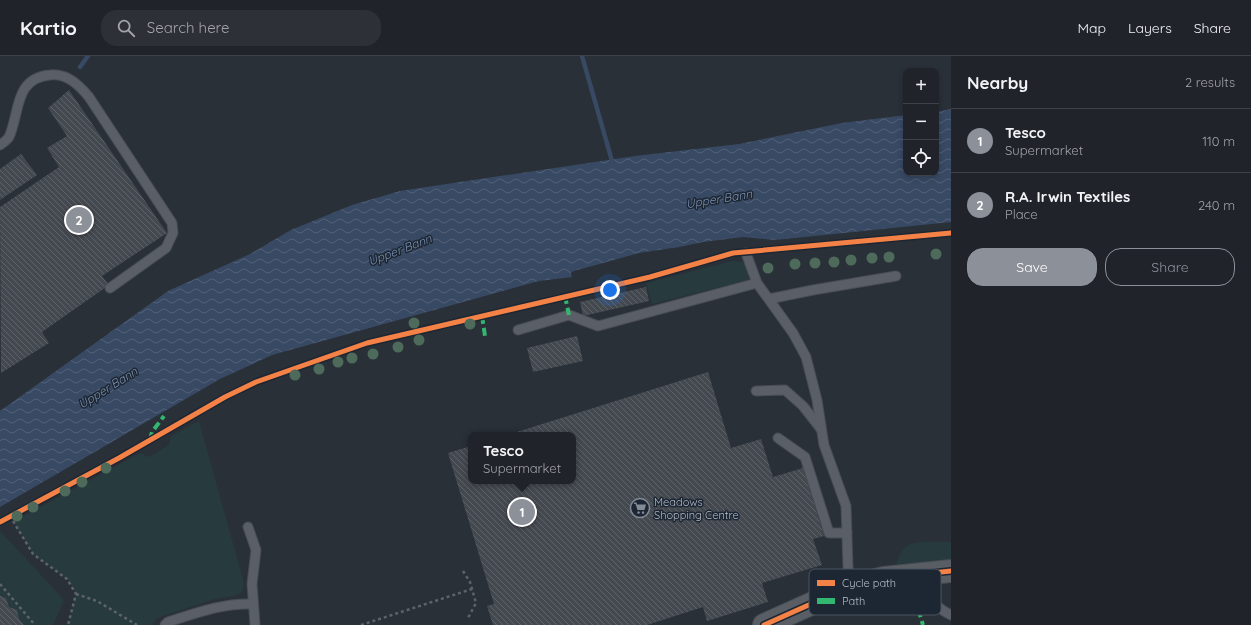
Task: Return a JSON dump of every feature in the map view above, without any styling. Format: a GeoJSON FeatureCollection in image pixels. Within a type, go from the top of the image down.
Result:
{"type":"FeatureCollection","features":[{"type":"Feature","properties":{"kind":"street"},"geometry":{"type":"LineString","coordinates":[[941,571],[951,571]]}},
{"type":"Feature","properties":{"kind":"street"},"geometry":{"type":"LineString","coordinates":[[764,625],[809,605]]}},
{"type":"Feature","properties":{"kind":"lane"},"geometry":{"type":"LineString","coordinates":[[0,145],[8,138],[18,101],[24,89],[34,79],[46,75],[57,74],[79,84],[172,223],[173,233],[166,248],[110,288]]}},
{"type":"Feature","properties":{"kind":"lane"},"geometry":{"type":"LineString","coordinates":[[746,253],[757,283],[793,333],[806,357],[817,400],[824,445],[846,506],[848,569]]}},
{"type":"Feature","properties":{"kind":"lane"},"geometry":{"type":"LineString","coordinates":[[769,299],[896,276]]}},
{"type":"Feature","properties":{"kind":"lane"},"geometry":{"type":"LineString","coordinates":[[518,330],[569,315],[598,326],[757,283]]}},
{"type":"Feature","properties":{"kind":"lane"},"geometry":{"type":"LineString","coordinates":[[756,392],[785,390],[803,406],[822,430]]}},
{"type":"Feature","properties":{"kind":"lane"},"geometry":{"type":"LineString","coordinates":[[778,438],[805,457],[829,533],[847,533]]}},
{"type":"Feature","properties":{"kind":"lane"},"geometry":{"type":"LineString","coordinates":[[248,527],[256,550],[252,584],[252,604],[255,625]]}},
{"type":"Feature","properties":{"kind":"lane"},"geometry":{"type":"LineString","coordinates":[[165,625],[168,622],[216,607],[236,604],[252,604]]}},
{"type":"Feature","properties":{"kind":"lane"},"geometry":{"type":"LineString","coordinates":[[941,610],[951,615]]}},
{"type":"Feature","properties":{"kind":"path"},"geometry":{"type":"LineString","coordinates":[[16,513],[8,518],[33,554],[67,579],[76,594],[97,601],[137,625]]}},
{"type":"Feature","properties":{"kind":"path"},"geometry":{"type":"LineString","coordinates":[[463,571],[472,589],[476,603],[468,618]]}},
{"type":"Feature","properties":{"kind":"path"},"geometry":{"type":"LineString","coordinates":[[0,584],[35,625]]}},
{"type":"Feature","properties":{"kind":"path"},"geometry":{"type":"LineString","coordinates":[[361,625],[472,589]]}},
{"type":"Feature","properties":{"kind":"path"},"geometry":{"type":"LineString","coordinates":[[68,625],[76,594]]}},
{"type":"Feature","properties":{"kind":"green space"},"geometry":{"type":"Polygon","coordinates":[[[733,261],[743,262],[748,270],[748,280],[652,304],[646,283],[733,261]]]}},
{"type":"Feature","properties":{"kind":"green space"},"geometry":{"type":"Polygon","coordinates":[[[199,421],[244,583],[242,592],[235,596],[215,599],[157,618],[152,625],[68,625],[76,593],[67,579],[33,554],[13,522],[140,453],[149,457],[169,445],[171,436],[199,421]]]}},
{"type":"Feature","properties":{"kind":"green space"},"geometry":{"type":"Polygon","coordinates":[[[0,531],[64,600],[53,625],[24,625],[0,598],[0,531]]]}},
{"type":"Feature","properties":{"kind":"green space"},"geometry":{"type":"Polygon","coordinates":[[[925,542],[951,542],[951,561],[896,564],[903,549],[909,545],[925,542]]]}},
{"type":"Feature","properties":{"kind":"water","name":"Upper Bann"},"geometry":{"type":"Polygon","coordinates":[[[951,109],[951,222],[775,240],[743,237],[703,242],[626,258],[574,271],[572,277],[539,281],[272,355],[220,379],[0,507],[0,411],[168,291],[250,254],[291,230],[352,205],[400,191],[635,156],[739,144],[842,123],[903,115],[903,176],[939,176],[939,111],[951,109]]]}},
{"type":"Feature","properties":{"kind":"pier"},"geometry":{"type":"Polygon","coordinates":[[[672,248],[672,250],[576,273],[572,279],[571,272],[639,253],[672,248]]]}},
{"type":"Feature","properties":{"kind":"building"},"geometry":{"type":"Polygon","coordinates":[[[69,90],[167,233],[102,276],[109,285],[42,332],[49,343],[1,373],[0,207],[59,167],[47,148],[67,136],[48,108],[69,90]]]}},
{"type":"Feature","properties":{"kind":"building"},"geometry":{"type":"Polygon","coordinates":[[[21,154],[37,175],[0,200],[0,169],[21,154]]]}},
{"type":"Feature","properties":{"kind":"building"},"geometry":{"type":"Polygon","coordinates":[[[646,287],[649,301],[583,316],[580,302],[646,287]]]}},
{"type":"Feature","properties":{"kind":"building"},"geometry":{"type":"Polygon","coordinates":[[[577,336],[583,361],[533,372],[527,348],[577,336]]]}},
{"type":"Feature","properties":{"kind":"building","name":"Meadows Shopping Centre"},"geometry":{"type":"Polygon","coordinates":[[[708,372],[731,448],[761,439],[773,477],[803,468],[824,536],[813,539],[822,565],[762,583],[768,602],[707,621],[703,607],[647,625],[493,625],[487,606],[494,604],[448,453],[468,447],[468,484],[576,484],[576,432],[517,432],[708,372]]]}},
{"type":"Feature","properties":{"kind":"building"},"geometry":{"type":"Polygon","coordinates":[[[0,596],[6,598],[9,607],[17,610],[19,619],[24,625],[0,625],[0,596]]]}},
{"type":"Feature","properties":{"kind":"waterway"},"geometry":{"type":"LineString","coordinates":[[80,67],[88,56]]}},
{"type":"Feature","properties":{"kind":"waterway"},"geometry":{"type":"LineString","coordinates":[[582,56],[612,161]]}},
{"type":"Feature","properties":{"kind":"marked path"},"geometry":{"type":"LineString","coordinates":[[565,296],[569,315]]}},
{"type":"Feature","properties":{"kind":"marked path"},"geometry":{"type":"LineString","coordinates":[[482,316],[485,336]]}},
{"type":"Feature","properties":{"kind":"marked path"},"geometry":{"type":"LineString","coordinates":[[150,440],[152,432],[164,416]]}},
{"type":"Feature","properties":{"kind":"marked path"},"geometry":{"type":"LineString","coordinates":[[920,615],[923,625]]}},
{"type":"Feature","properties":{"kind":"cycle path"},"geometry":{"type":"LineString","coordinates":[[0,522],[119,458],[225,397],[256,382],[367,343],[650,277],[733,253],[951,233]]}},
{"type":"Feature","properties":{"kind":"cycle path"},"geometry":{"type":"LineString","coordinates":[[941,572],[951,571]]}},
{"type":"Feature","properties":{"kind":"cycle path"},"geometry":{"type":"LineString","coordinates":[[764,625],[809,605]]}},
{"type":"Feature","properties":{"kind":"place","name":"R.A. Irwin Textiles"},"geometry":{"type":"Point","coordinates":[79,220]}},
{"type":"Feature","properties":{"kind":"place","name":"Meadows Shopping Centre"},"geometry":{"type":"Point","coordinates":[640,508]}},
{"type":"Feature","properties":{"kind":"place","name":"Tesco"},"geometry":{"type":"Point","coordinates":[522,512]}}]}
